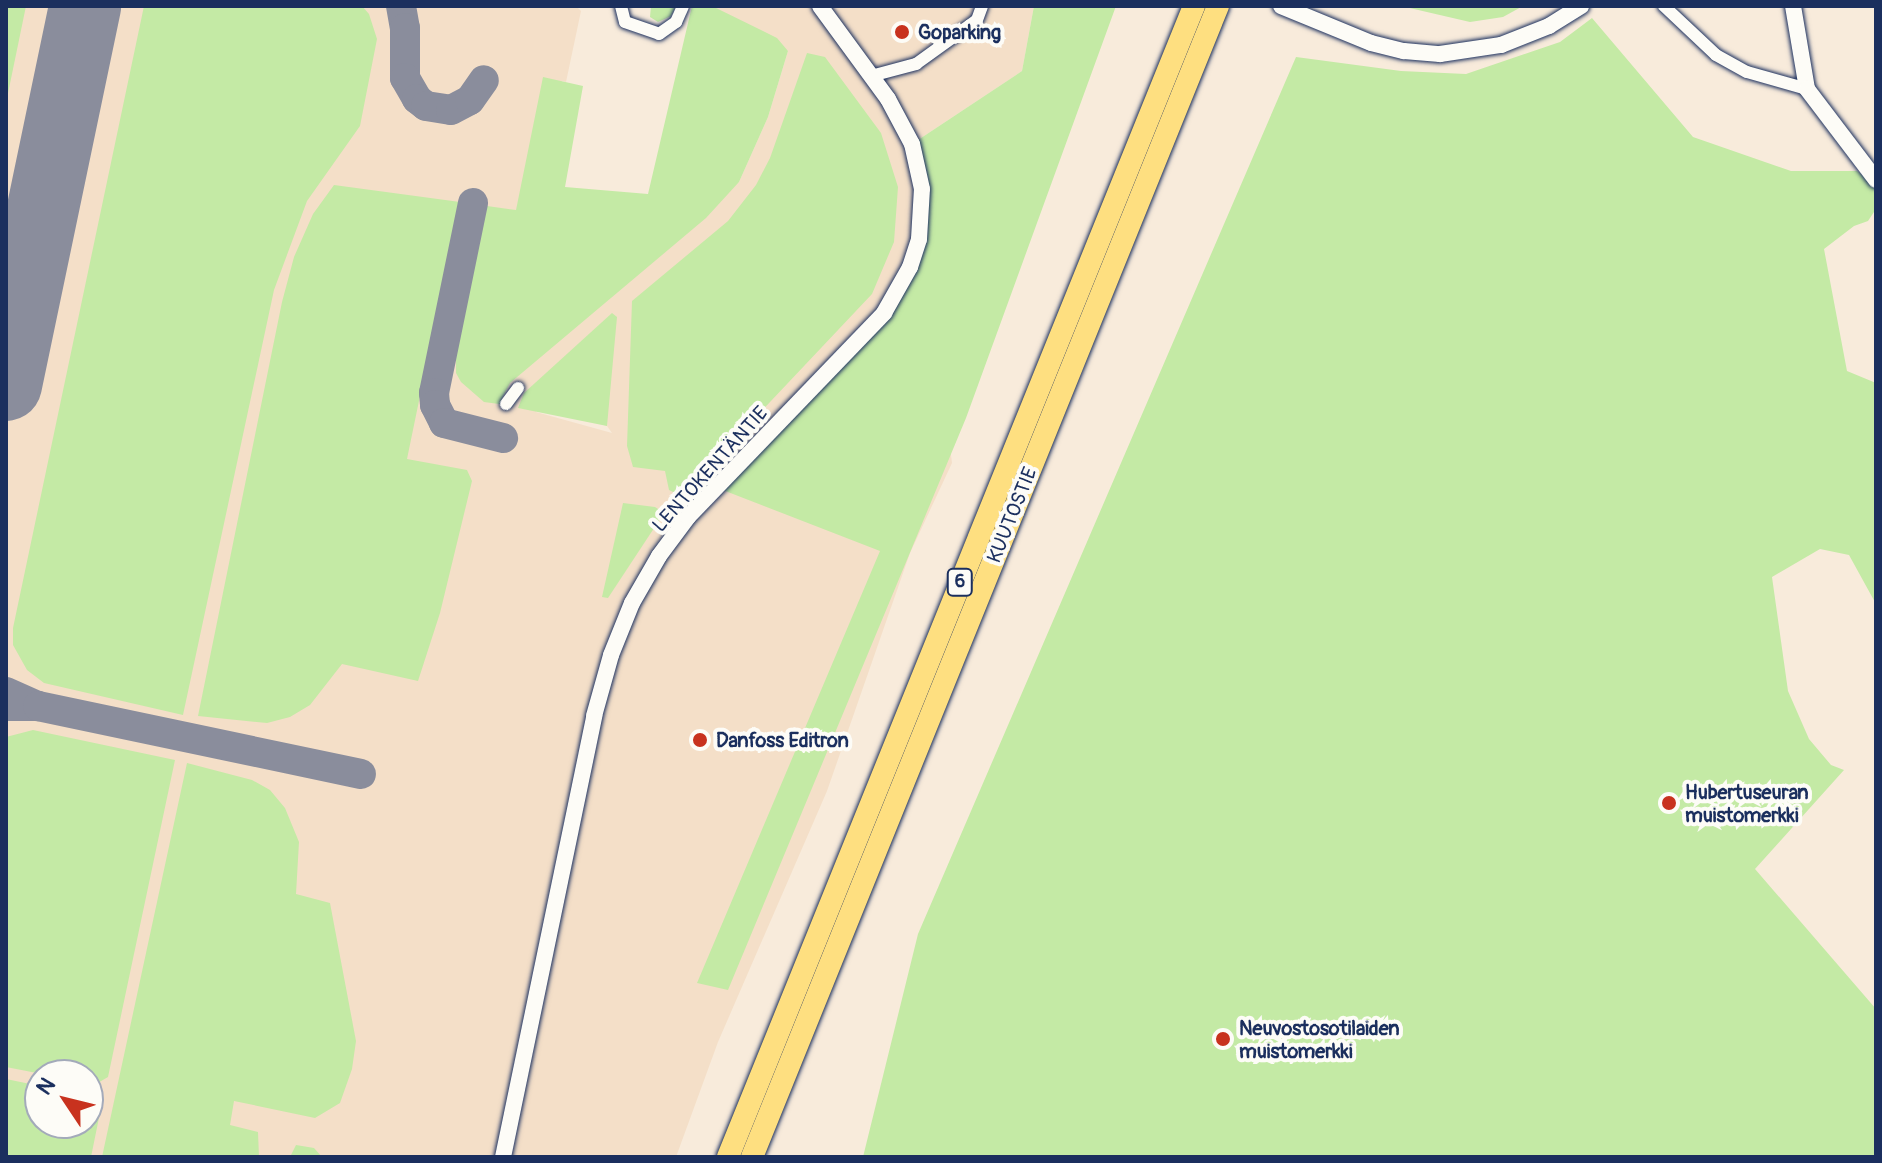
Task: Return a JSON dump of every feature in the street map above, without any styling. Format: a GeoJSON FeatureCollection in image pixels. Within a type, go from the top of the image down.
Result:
{"type":"FeatureCollection","features":[{"type":"Feature","properties":{"kind":"highway","name":"KUUTOSTIE"},"geometry":{"type":"LineString","coordinates":[[728,1157],[1193,7]]}},
{"type":"Feature","properties":{"kind":"highway","name":"KUUTOSTIE"},"geometry":{"type":"LineString","coordinates":[[752,1157],[1216,11]]}},
{"type":"Feature","properties":{"kind":"street"},"geometry":{"type":"LineString","coordinates":[[621,6],[625,22],[659,34],[676,22],[683,6]]}},
{"type":"Feature","properties":{"kind":"street"},"geometry":{"type":"LineString","coordinates":[[871,76],[916,64],[977,20],[982,6]]}},
{"type":"Feature","properties":{"kind":"street"},"geometry":{"type":"LineString","coordinates":[[1281,6],[1371,43],[1404,51],[1440,54],[1501,45],[1549,26],[1581,6]]}},
{"type":"Feature","properties":{"kind":"street"},"geometry":{"type":"LineString","coordinates":[[1664,6],[1716,55],[1747,72],[1807,89]]}},
{"type":"Feature","properties":{"kind":"street"},"geometry":{"type":"LineString","coordinates":[[1793,6],[1807,89],[1876,180]]}},
{"type":"Feature","properties":{"kind":"street","name":"LENTOKENTÄNTIE"},"geometry":{"type":"LineString","coordinates":[[503,1157],[594,716],[611,655],[632,603],[659,556],[688,517],[876,322],[896,295],[919,239],[922,189],[912,144],[901,119],[829,9]]}},
{"type":"Feature","properties":{"kind":"street"},"geometry":{"type":"LineString","coordinates":[[506,404],[518,388]]}},
{"type":"Feature","properties":{"kind":"shaded area"},"geometry":{"type":"Polygon","coordinates":[[[6,6],[576,6],[581,11],[566,82],[562,81],[510,383],[739,182],[768,117],[788,51],[712,6],[1034,6],[1022,71],[912,144],[952,463],[910,553],[827,791],[718,1042],[676,1157],[6,1157],[6,6]],[[535,401],[536,412],[612,433],[607,426],[535,401]]]}},
{"type":"Feature","properties":{"kind":"green space"},"geometry":{"type":"Polygon","coordinates":[[[6,6],[26,6],[6,103],[6,6]]]}},
{"type":"Feature","properties":{"kind":"green space"},"geometry":{"type":"Polygon","coordinates":[[[144,6],[362,6],[369,14],[377,39],[360,126],[307,201],[274,290],[183,715],[44,683],[27,670],[13,645],[13,628],[144,6]]]}},
{"type":"Feature","properties":{"kind":"green space"},"geometry":{"type":"Polygon","coordinates":[[[651,6],[676,6],[671,16],[658,22],[650,17],[651,6]]]}},
{"type":"Feature","properties":{"kind":"green space"},"geometry":{"type":"Polygon","coordinates":[[[692,6],[712,6],[777,38],[788,51],[768,117],[739,182],[706,218],[510,383],[499,404],[484,402],[461,382],[456,373],[456,351],[487,206],[516,210],[543,77],[583,86],[565,187],[648,194],[692,6]]]}},
{"type":"Feature","properties":{"kind":"green space"},"geometry":{"type":"Polygon","coordinates":[[[1034,6],[1116,6],[966,418],[728,990],[697,983],[880,551],[715,487],[860,340],[919,239],[912,144],[1022,71],[1034,6]]]}},
{"type":"Feature","properties":{"kind":"green space"},"geometry":{"type":"Polygon","coordinates":[[[1401,6],[1523,6],[1503,17],[1470,22],[1401,6]]]}},
{"type":"Feature","properties":{"kind":"green space"},"geometry":{"type":"Polygon","coordinates":[[[1592,18],[1693,137],[1791,171],[1857,171],[1876,185],[1876,209],[1868,221],[1854,226],[1824,249],[1847,371],[1876,383],[1876,604],[1849,555],[1820,549],[1772,577],[1788,691],[1809,739],[1831,765],[1844,770],[1755,869],[1876,1009],[1876,1157],[863,1157],[918,934],[1296,57],[1401,71],[1466,74],[1560,42],[1592,18]]]}},
{"type":"Feature","properties":{"kind":"green space"},"geometry":{"type":"Polygon","coordinates":[[[807,53],[825,57],[881,133],[898,187],[894,242],[872,294],[705,471],[677,494],[669,490],[665,471],[633,467],[627,446],[632,301],[728,221],[756,185],[770,158],[807,53]]]}},
{"type":"Feature","properties":{"kind":"green space"},"geometry":{"type":"Polygon","coordinates":[[[334,185],[460,202],[407,459],[467,470],[472,481],[440,613],[418,681],[342,664],[310,705],[290,717],[267,723],[198,716],[282,302],[294,257],[313,214],[334,185]]]}},
{"type":"Feature","properties":{"kind":"green space"},"geometry":{"type":"Polygon","coordinates":[[[612,313],[617,317],[607,426],[518,408],[524,393],[612,313]]]}},
{"type":"Feature","properties":{"kind":"green space"},"geometry":{"type":"Polygon","coordinates":[[[623,503],[655,507],[664,513],[608,598],[602,597],[623,503]]]}},
{"type":"Feature","properties":{"kind":"green space"},"geometry":{"type":"Polygon","coordinates":[[[33,730],[175,760],[108,1077],[104,1079],[104,1059],[24,1059],[24,1071],[6,1067],[6,737],[33,730]]]}},
{"type":"Feature","properties":{"kind":"green space"},"geometry":{"type":"Polygon","coordinates":[[[187,763],[252,780],[270,790],[285,808],[299,842],[296,894],[330,903],[356,1041],[352,1069],[340,1103],[315,1118],[234,1101],[230,1125],[258,1132],[259,1157],[102,1157],[187,763]]]}},
{"type":"Feature","properties":{"kind":"green space"},"geometry":{"type":"Polygon","coordinates":[[[6,1079],[24,1083],[24,1139],[95,1139],[91,1157],[6,1157],[6,1079]]]}},
{"type":"Feature","properties":{"kind":"green space"},"geometry":{"type":"Polygon","coordinates":[[[296,1145],[314,1148],[322,1157],[290,1157],[296,1145]]]}},
{"type":"Feature","properties":{"kind":"taxiway"},"geometry":{"type":"LineString","coordinates":[[82,18],[87,6]]}},
{"type":"Feature","properties":{"kind":"taxiway"},"geometry":{"type":"LineString","coordinates":[[401,6],[405,28],[405,78],[417,99],[426,106],[451,110],[470,100],[484,80]]}},
{"type":"Feature","properties":{"kind":"taxiway"},"geometry":{"type":"LineString","coordinates":[[473,203],[434,393],[435,405],[444,423],[503,438]]}},
{"type":"Feature","properties":{"kind":"taxiway"},"geometry":{"type":"LineString","coordinates":[[6,692],[38,706],[6,706]]}},
{"type":"Feature","properties":{"kind":"taxiway"},"geometry":{"type":"LineString","coordinates":[[38,706],[361,774]]}},
{"type":"Feature","properties":{"kind":"runway"},"geometry":{"type":"LineString","coordinates":[[6,385],[85,6]]}},
{"type":"Feature","properties":{"kind":"place","name":"Goparking"},"geometry":{"type":"Point","coordinates":[902,32]}},
{"type":"Feature","properties":{"kind":"place","name":"Danfoss Editron"},"geometry":{"type":"Point","coordinates":[700,740]}},
{"type":"Feature","properties":{"kind":"place","name":"Hubertuseuran muistomerkki"},"geometry":{"type":"Point","coordinates":[1669,803]}},
{"type":"Feature","properties":{"kind":"place","name":"Neuvostosotilaiden muistomerkki"},"geometry":{"type":"Point","coordinates":[1223,1039]}}]}
